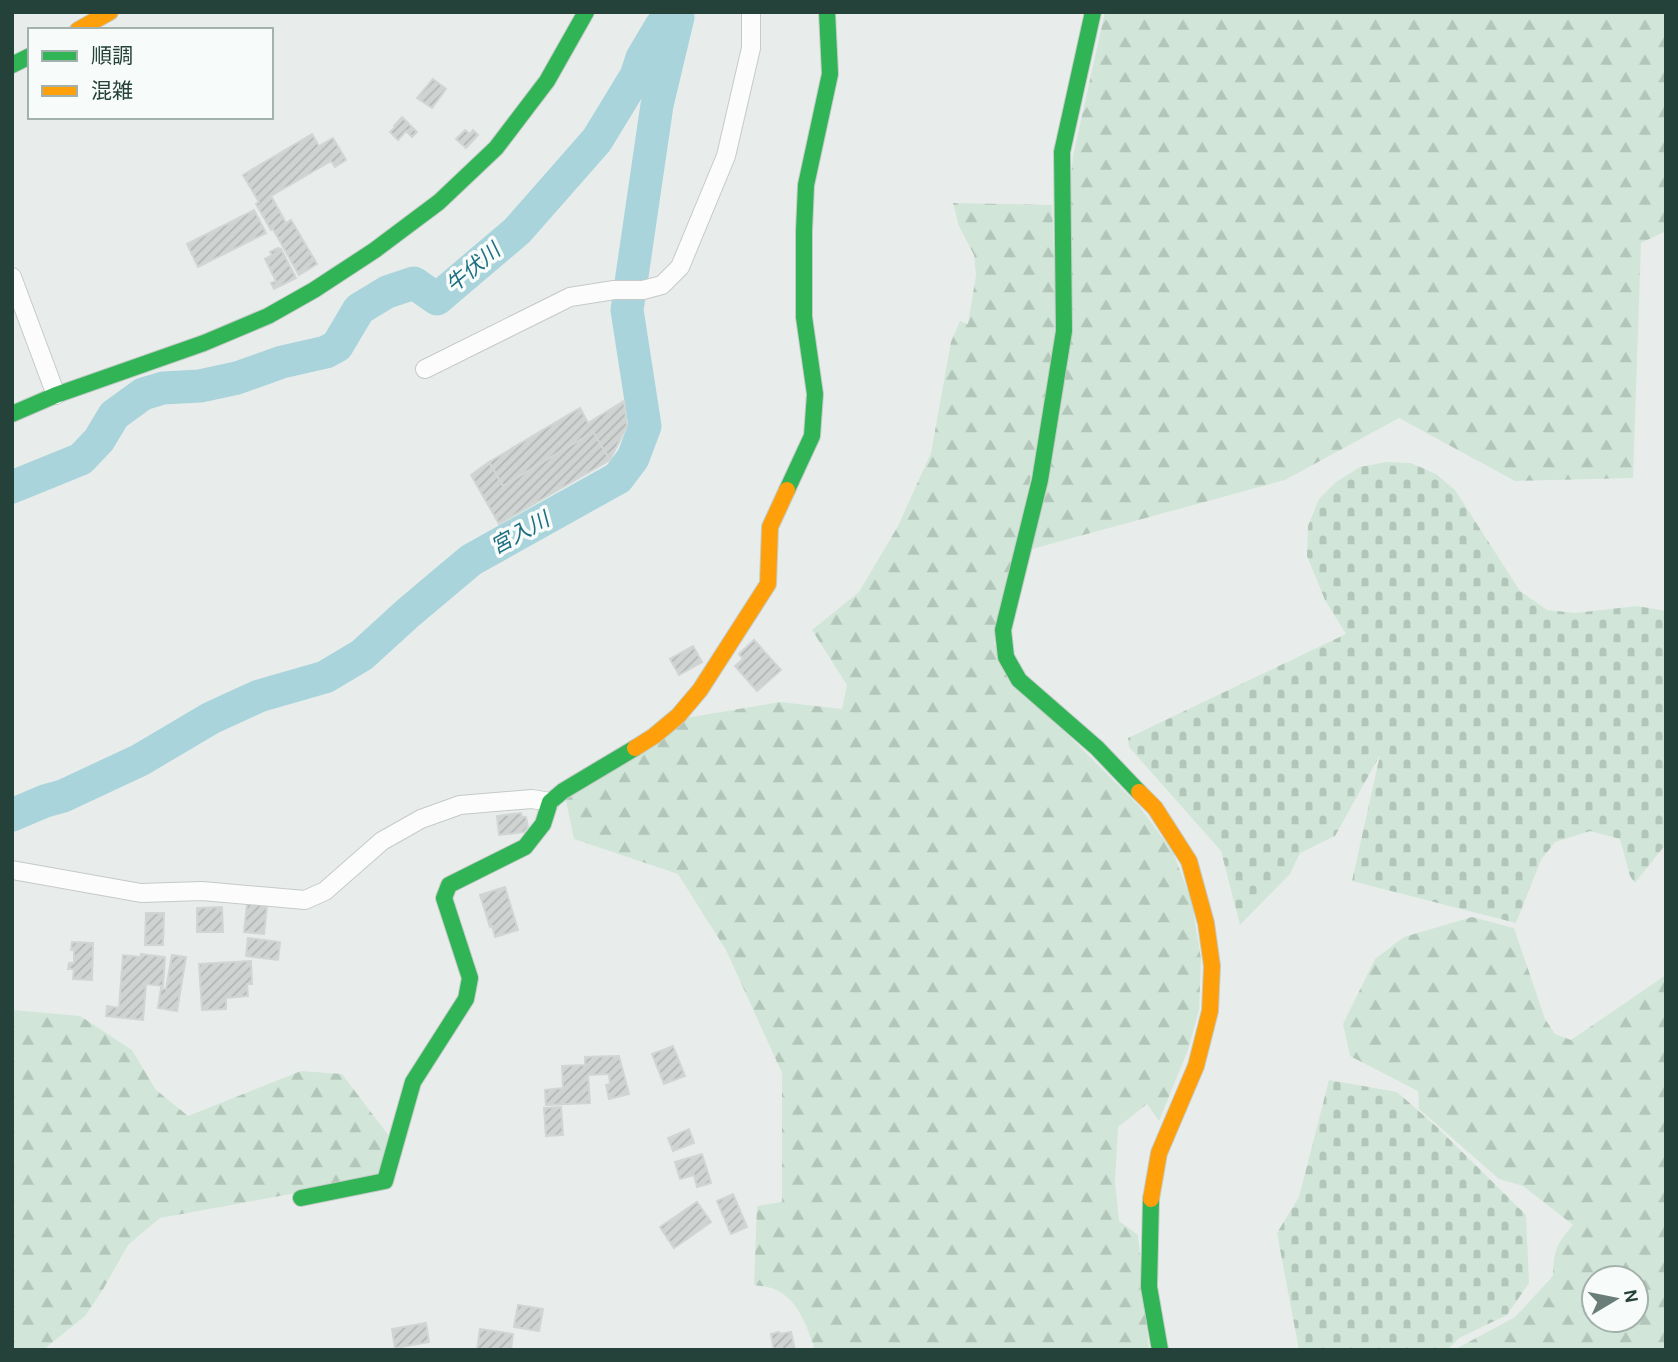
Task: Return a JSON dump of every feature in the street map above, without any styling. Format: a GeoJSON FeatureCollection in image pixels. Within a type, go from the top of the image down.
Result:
{"type":"FeatureCollection","features":[{"type":"Feature","properties":{"kind":"street"},"geometry":{"type":"LineString","coordinates":[[82,28],[110,12]]}},
{"type":"Feature","properties":{"kind":"street"},"geometry":{"type":"LineString","coordinates":[[12,414],[56,395],[204,343],[268,316],[375,250],[439,202],[496,148],[547,81],[586,12]]}},
{"type":"Feature","properties":{"kind":"street"},"geometry":{"type":"LineString","coordinates":[[425,369],[570,297],[614,290],[643,290],[662,285],[680,267],[726,156],[751,48],[751,12]]}},
{"type":"Feature","properties":{"kind":"street"},"geometry":{"type":"LineString","coordinates":[[301,1198],[385,1181],[413,1082],[466,999],[470,978],[444,898],[449,885],[525,846],[543,824],[550,802],[563,791],[654,736],[678,716],[700,690],[768,584],[770,527],[812,436],[815,394],[804,317],[804,231],[806,186],[830,74],[827,12]]}},
{"type":"Feature","properties":{"kind":"street"},"geometry":{"type":"LineString","coordinates":[[1093,12],[1062,152],[1064,331],[1040,480],[1003,630],[1006,657],[1019,680],[1097,748],[1155,808],[1189,862],[1206,923],[1212,966],[1210,1011],[1196,1066],[1159,1153],[1151,1191],[1149,1287],[1160,1350]]}},
{"type":"Feature","properties":{"kind":"street"},"geometry":{"type":"LineString","coordinates":[[12,65],[28,57]]}},
{"type":"Feature","properties":{"kind":"street"},"geometry":{"type":"LineString","coordinates":[[12,277],[56,395]]}},
{"type":"Feature","properties":{"kind":"street"},"geometry":{"type":"LineString","coordinates":[[12,870],[141,893],[202,891],[304,900],[325,891],[382,841],[421,819],[460,805],[532,799],[550,802]]}},
{"type":"Feature","properties":{"kind":"green space"},"geometry":{"type":"Polygon","coordinates":[[[1105,12],[1666,12],[1666,231],[1641,243],[1633,478],[1515,481],[1399,418],[1285,480],[1032,549],[1073,156],[1105,12]]]}},
{"type":"Feature","properties":{"kind":"green space"},"geometry":{"type":"Polygon","coordinates":[[[953,203],[1052,205],[1057,323],[1034,463],[994,644],[1058,725],[1139,806],[1173,852],[1192,903],[1201,959],[1199,1010],[1188,1050],[1159,1121],[1147,1104],[1118,1127],[1115,1182],[1119,1221],[1138,1235],[1149,1350],[815,1350],[800,1313],[788,1298],[771,1288],[754,1285],[757,1206],[782,1202],[782,1073],[726,950],[678,874],[574,839],[565,796],[680,719],[780,702],[842,709],[847,685],[812,630],[859,592],[898,526],[931,453],[951,342],[960,321],[968,324],[976,275],[974,255],[959,226],[953,203]]]}},
{"type":"Feature","properties":{"kind":"green space"},"geometry":{"type":"Polygon","coordinates":[[[1386,462],[1411,463],[1436,474],[1455,490],[1520,591],[1547,610],[1575,613],[1637,606],[1666,611],[1666,844],[1635,883],[1630,876],[1620,839],[1590,831],[1555,842],[1541,860],[1516,923],[1352,881],[1380,755],[1335,836],[1300,853],[1290,874],[1240,925],[1221,851],[1129,747],[1128,738],[1346,634],[1325,600],[1307,556],[1308,526],[1319,499],[1336,482],[1360,467],[1386,462]]]}},
{"type":"Feature","properties":{"kind":"green space"},"geometry":{"type":"Polygon","coordinates":[[[1472,917],[1514,928],[1545,1019],[1555,1034],[1571,1040],[1666,975],[1666,1350],[1454,1350],[1515,1317],[1553,1276],[1557,1248],[1573,1225],[1523,1186],[1499,1179],[1419,1109],[1418,1091],[1350,1056],[1343,1024],[1375,959],[1404,937],[1472,917]]]}},
{"type":"Feature","properties":{"kind":"green space"},"geometry":{"type":"Polygon","coordinates":[[[12,1010],[80,1016],[132,1050],[156,1090],[188,1116],[301,1071],[342,1074],[392,1140],[378,1178],[160,1218],[128,1245],[85,1316],[43,1350],[12,1350],[12,1010]]]}},
{"type":"Feature","properties":{"kind":"green space"},"geometry":{"type":"Polygon","coordinates":[[[1329,1080],[1397,1092],[1437,1127],[1526,1215],[1529,1283],[1507,1315],[1459,1338],[1447,1350],[1299,1350],[1277,1233],[1299,1197],[1329,1080]]]}},
{"type":"Feature","properties":{"kind":"building"},"geometry":{"type":"Polygon","coordinates":[[[433,79],[446,89],[432,108],[417,98],[433,79]]]}},
{"type":"Feature","properties":{"kind":"building"},"geometry":{"type":"Polygon","coordinates":[[[402,117],[417,132],[412,137],[406,131],[398,140],[390,132],[402,117]]]}},
{"type":"Feature","properties":{"kind":"building"},"geometry":{"type":"Polygon","coordinates":[[[465,130],[470,134],[473,130],[478,135],[466,148],[456,139],[465,130]]]}},
{"type":"Feature","properties":{"kind":"building"},"geometry":{"type":"Polygon","coordinates":[[[312,134],[319,146],[333,138],[346,160],[335,167],[331,161],[271,196],[286,223],[291,220],[317,264],[299,275],[256,204],[259,202],[243,175],[312,134]]]}},
{"type":"Feature","properties":{"kind":"building"},"geometry":{"type":"Polygon","coordinates":[[[254,210],[266,233],[198,267],[187,244],[254,210]]]}},
{"type":"Feature","properties":{"kind":"building"},"geometry":{"type":"Polygon","coordinates":[[[278,248],[296,278],[274,289],[271,283],[276,281],[265,259],[272,255],[270,252],[278,248]]]}},
{"type":"Feature","properties":{"kind":"building"},"geometry":{"type":"Polygon","coordinates":[[[624,401],[627,426],[610,460],[593,432],[503,486],[489,462],[580,408],[588,423],[624,401]]]}},
{"type":"Feature","properties":{"kind":"building"},"geometry":{"type":"Polygon","coordinates":[[[593,432],[610,460],[499,524],[471,475],[489,462],[503,486],[593,432]]]}},
{"type":"Feature","properties":{"kind":"building"},"geometry":{"type":"Polygon","coordinates":[[[754,640],[781,670],[757,691],[735,666],[743,659],[739,654],[754,640]]]}},
{"type":"Feature","properties":{"kind":"building"},"geometry":{"type":"Polygon","coordinates":[[[693,646],[702,662],[679,675],[670,659],[693,646]]]}},
{"type":"Feature","properties":{"kind":"building"},"geometry":{"type":"Polygon","coordinates":[[[521,813],[522,817],[526,817],[528,827],[524,832],[499,835],[497,816],[521,813]]]}},
{"type":"Feature","properties":{"kind":"building"},"geometry":{"type":"Polygon","coordinates":[[[505,887],[518,930],[495,937],[480,895],[505,887]]]}},
{"type":"Feature","properties":{"kind":"building"},"geometry":{"type":"Polygon","coordinates":[[[247,904],[267,906],[264,934],[244,932],[247,904]]]}},
{"type":"Feature","properties":{"kind":"building"},"geometry":{"type":"Polygon","coordinates":[[[222,907],[223,932],[197,932],[197,908],[222,907]]]}},
{"type":"Feature","properties":{"kind":"building"},"geometry":{"type":"Polygon","coordinates":[[[146,913],[164,913],[163,945],[145,945],[146,913]]]}},
{"type":"Feature","properties":{"kind":"building"},"geometry":{"type":"Polygon","coordinates":[[[248,938],[280,942],[278,960],[246,956],[248,938]]]}},
{"type":"Feature","properties":{"kind":"building"},"geometry":{"type":"Polygon","coordinates":[[[72,942],[93,943],[92,980],[73,979],[74,969],[68,969],[69,963],[74,963],[72,942]]]}},
{"type":"Feature","properties":{"kind":"building"},"geometry":{"type":"Polygon","coordinates":[[[141,954],[165,957],[163,986],[146,984],[143,1020],[106,1016],[107,1006],[119,1008],[123,955],[141,957],[141,954]]]}},
{"type":"Feature","properties":{"kind":"building"},"geometry":{"type":"Polygon","coordinates":[[[172,955],[186,957],[177,1011],[158,1008],[161,988],[166,989],[172,955]]]}},
{"type":"Feature","properties":{"kind":"building"},"geometry":{"type":"Polygon","coordinates":[[[251,961],[252,984],[247,984],[248,996],[226,998],[226,1009],[202,1010],[199,964],[251,961]]]}},
{"type":"Feature","properties":{"kind":"building"},"geometry":{"type":"Polygon","coordinates":[[[673,1046],[685,1076],[664,1084],[652,1054],[673,1046]]]}},
{"type":"Feature","properties":{"kind":"building"},"geometry":{"type":"Polygon","coordinates":[[[619,1056],[629,1094],[609,1099],[606,1085],[610,1084],[609,1074],[588,1075],[590,1103],[546,1105],[545,1090],[563,1088],[562,1066],[585,1065],[585,1057],[619,1056]]]}},
{"type":"Feature","properties":{"kind":"building"},"geometry":{"type":"Polygon","coordinates":[[[561,1107],[563,1135],[546,1136],[544,1108],[561,1107]]]}},
{"type":"Feature","properties":{"kind":"building"},"geometry":{"type":"Polygon","coordinates":[[[689,1129],[694,1143],[673,1151],[668,1138],[689,1129]]]}},
{"type":"Feature","properties":{"kind":"building"},"geometry":{"type":"Polygon","coordinates":[[[702,1154],[711,1183],[697,1187],[694,1175],[680,1179],[675,1162],[702,1154]]]}},
{"type":"Feature","properties":{"kind":"building"},"geometry":{"type":"Polygon","coordinates":[[[733,1194],[747,1227],[731,1234],[717,1201],[733,1194]]]}},
{"type":"Feature","properties":{"kind":"building"},"geometry":{"type":"Polygon","coordinates":[[[697,1202],[711,1222],[674,1248],[660,1227],[697,1202]]]}},
{"type":"Feature","properties":{"kind":"building"},"geometry":{"type":"Polygon","coordinates":[[[518,1305],[543,1309],[539,1331],[514,1327],[518,1305]]]}},
{"type":"Feature","properties":{"kind":"building"},"geometry":{"type":"Polygon","coordinates":[[[426,1323],[429,1342],[395,1348],[392,1329],[426,1323]]]}},
{"type":"Feature","properties":{"kind":"building"},"geometry":{"type":"Polygon","coordinates":[[[480,1329],[513,1334],[511,1350],[477,1350],[480,1329]]]}},
{"type":"Feature","properties":{"kind":"building"},"geometry":{"type":"Polygon","coordinates":[[[791,1332],[795,1350],[774,1350],[771,1334],[791,1332]]]}},
{"type":"Feature","properties":{"kind":"waterway","name":"宮入川"},"geometry":{"type":"LineString","coordinates":[[12,815],[63,796],[140,760],[211,718],[259,696],[325,677],[362,655],[471,560],[618,478],[633,458],[645,426],[627,310],[657,105],[678,17]]}},
{"type":"Feature","properties":{"kind":"waterway","name":"牛伏川"},"geometry":{"type":"LineString","coordinates":[[12,487],[81,459],[99,440],[114,415],[143,394],[163,388],[200,386],[237,378],[282,362],[326,352],[337,346],[359,309],[387,292],[414,283],[437,299],[517,231],[597,140],[636,76],[642,58],[661,26],[673,20]]}},
{"type":"Feature","properties":{"kind":"traffic: fast"},"geometry":{"type":"LineString","coordinates":[[12,414],[56,395],[204,343],[268,316],[375,250],[439,202],[496,148],[547,81],[586,12]]}},
{"type":"Feature","properties":{"kind":"traffic: fast"},"geometry":{"type":"LineString","coordinates":[[787,490],[812,436],[815,394],[804,317],[804,231],[806,185],[830,74],[827,12]]}},
{"type":"Feature","properties":{"kind":"traffic: fast"},"geometry":{"type":"LineString","coordinates":[[1093,12],[1062,152],[1064,331],[1040,480],[1003,630],[1006,657],[1019,680],[1097,748],[1139,792]]}},
{"type":"Feature","properties":{"kind":"traffic: fast"},"geometry":{"type":"LineString","coordinates":[[12,65],[28,57]]}},
{"type":"Feature","properties":{"kind":"traffic: fast"},"geometry":{"type":"LineString","coordinates":[[301,1198],[385,1181],[413,1082],[466,999],[470,978],[444,898],[449,885],[525,847],[543,824],[550,802],[563,791],[635,748]]}},
{"type":"Feature","properties":{"kind":"traffic: fast"},"geometry":{"type":"LineString","coordinates":[[1151,1199],[1149,1287],[1160,1350]]}},
{"type":"Feature","properties":{"kind":"traffic: slow"},"geometry":{"type":"LineString","coordinates":[[82,28],[110,12]]}},
{"type":"Feature","properties":{"kind":"traffic: slow"},"geometry":{"type":"LineString","coordinates":[[635,748],[678,716],[700,690],[768,584],[770,527],[787,490]]}},
{"type":"Feature","properties":{"kind":"traffic: slow"},"geometry":{"type":"LineString","coordinates":[[1139,792],[1155,808],[1189,861],[1206,923],[1212,966],[1210,1011],[1196,1066],[1159,1153],[1151,1199]]}}]}
